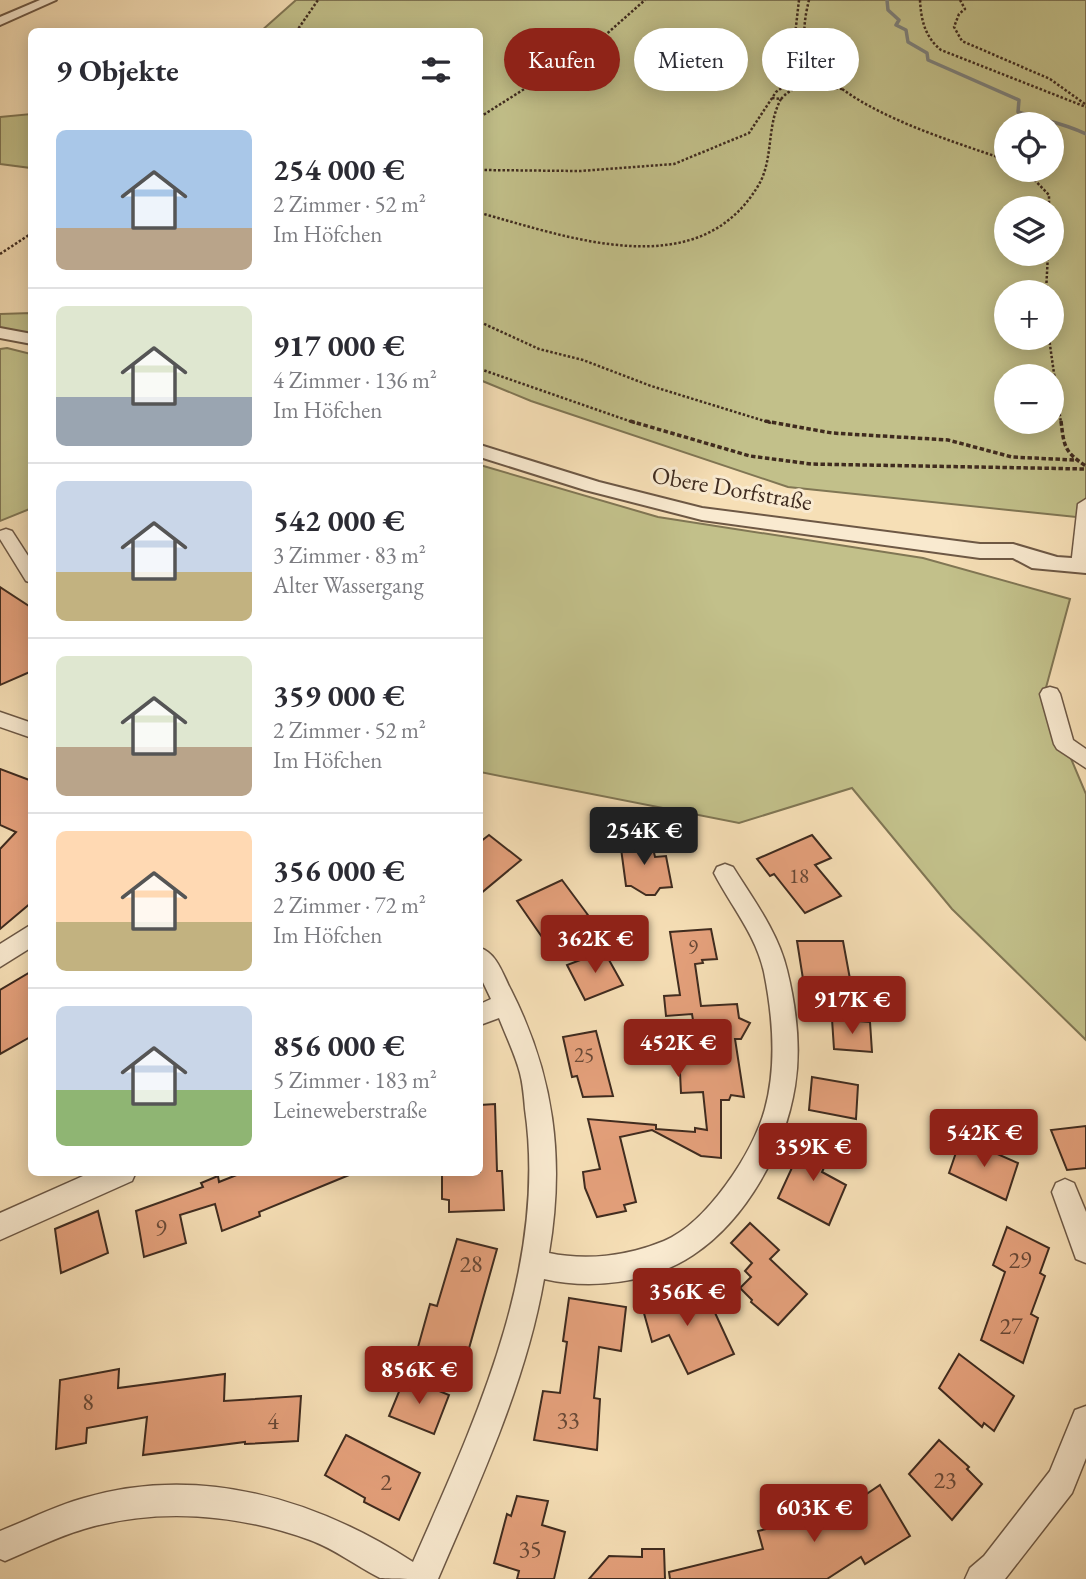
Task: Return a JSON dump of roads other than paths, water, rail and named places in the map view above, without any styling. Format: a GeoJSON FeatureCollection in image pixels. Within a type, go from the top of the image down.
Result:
{"type":"FeatureCollection","features":[{"type":"Feature","properties":{"kind":"street"},"geometry":{"type":"LineString","coordinates":[[0,21],[50,0]]}},
{"type":"Feature","properties":{"kind":"street"},"geometry":{"type":"LineString","coordinates":[[0,333],[28,338]]}},
{"type":"Feature","properties":{"kind":"street","name":"Obere Dorfstraße"},"geometry":{"type":"LineString","coordinates":[[483,453],[614,492],[702,514],[980,551],[1014,561],[1049,561],[1084,567]]}},
{"type":"Feature","properties":{"kind":"street"},"geometry":{"type":"LineString","coordinates":[[1084,567],[1086,504]]}},
{"type":"Feature","properties":{"kind":"street"},"geometry":{"type":"LineString","coordinates":[[6,535],[28,571]]}},
{"type":"Feature","properties":{"kind":"street"},"geometry":{"type":"LineString","coordinates":[[1049,694],[1064,744],[1086,760]]}},
{"type":"Feature","properties":{"kind":"street"},"geometry":{"type":"LineString","coordinates":[[0,719],[28,727]]}},
{"type":"Feature","properties":{"kind":"street"},"geometry":{"type":"LineString","coordinates":[[536,1264],[579,1272],[621,1266],[670,1253],[710,1224],[750,1177],[772,1131],[781,1095],[786,1057],[785,1028],[773,962],[742,900],[724,873]]}},
{"type":"Feature","properties":{"kind":"street"},"geometry":{"type":"LineString","coordinates":[[0,957],[28,937]]}},
{"type":"Feature","properties":{"kind":"street"},"geometry":{"type":"LineString","coordinates":[[422,1579],[478,1448],[536,1264],[544,1175],[539,1091],[521,1031],[483,963]]}},
{"type":"Feature","properties":{"kind":"street"},"geometry":{"type":"LineString","coordinates":[[483,1014],[506,1004]]}},
{"type":"Feature","properties":{"kind":"street"},"geometry":{"type":"LineString","coordinates":[[0,1227],[114,1176]]}},
{"type":"Feature","properties":{"kind":"street"},"geometry":{"type":"LineString","coordinates":[[1065,1192],[1086,1249]]}},
{"type":"Feature","properties":{"kind":"street"},"geometry":{"type":"LineString","coordinates":[[993,1575],[1061,1482],[1086,1421]]}},
{"type":"Feature","properties":{"kind":"street"},"geometry":{"type":"LineString","coordinates":[[5,1545],[88,1513],[149,1503],[243,1504],[290,1516],[351,1542],[411,1579]]}},
{"type":"Feature","properties":{"kind":"waterway"},"geometry":{"type":"LineString","coordinates":[[887,0],[888,10],[899,20],[896,25],[906,30],[908,42],[927,53],[928,60],[1019,100],[1018,112],[1086,134]]}}]}
